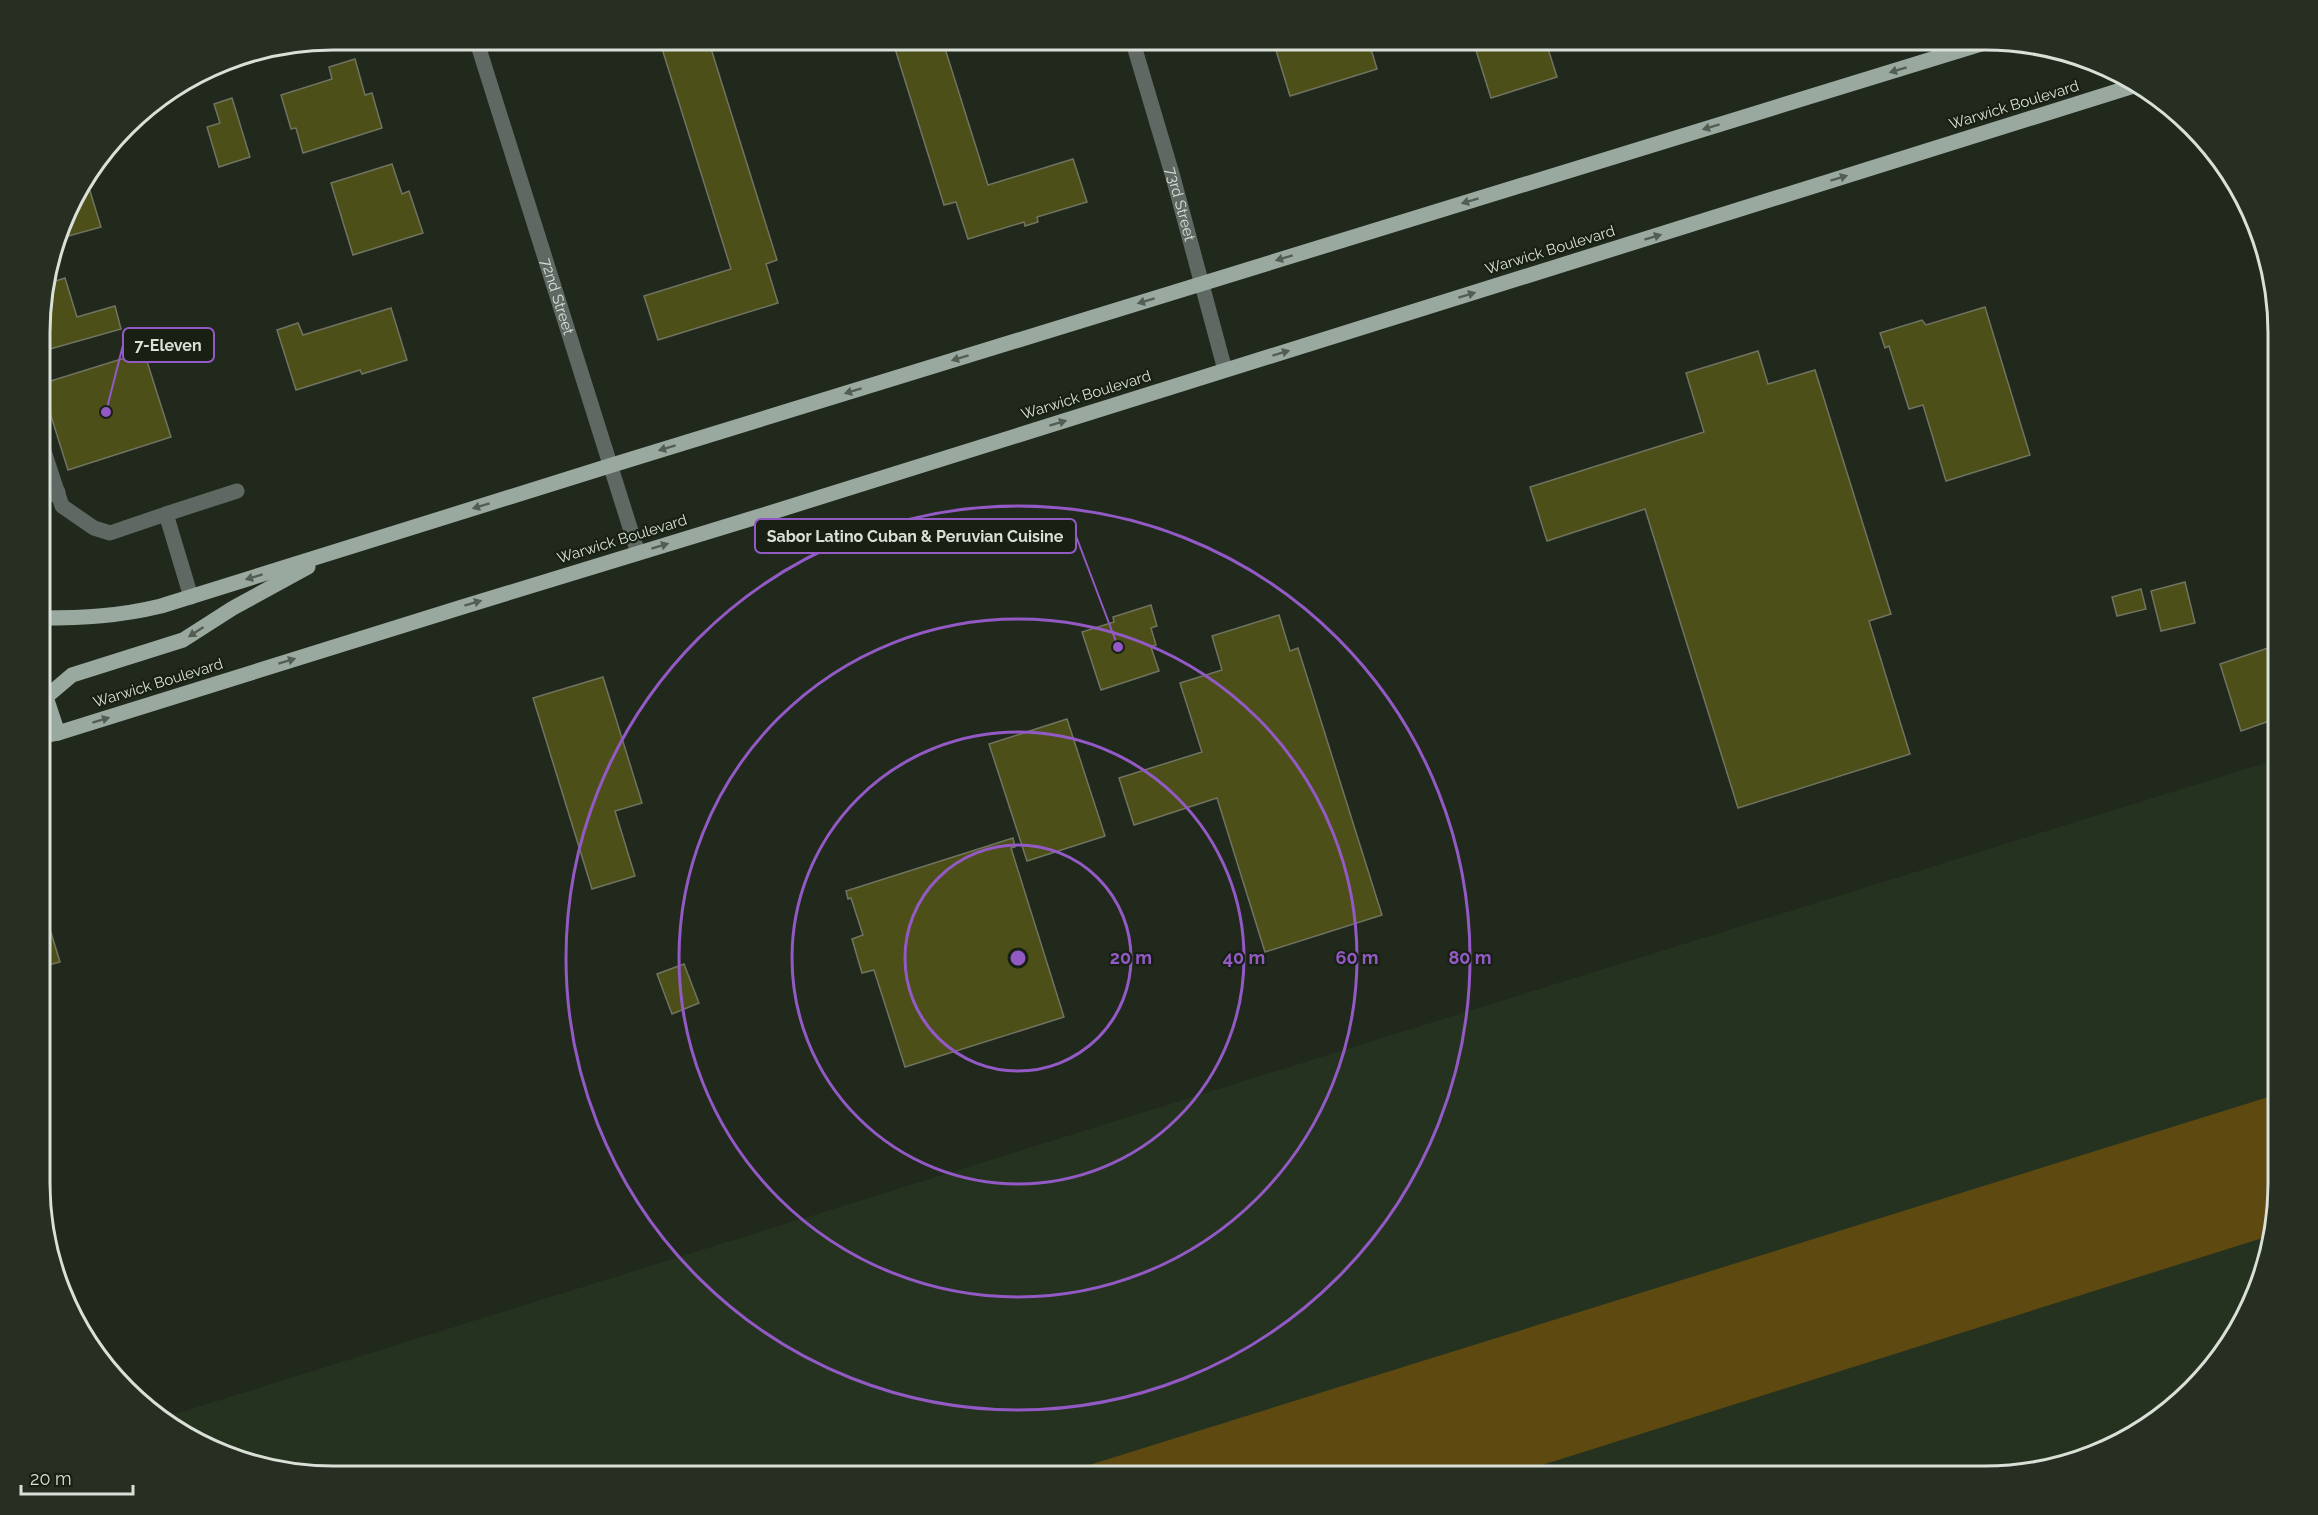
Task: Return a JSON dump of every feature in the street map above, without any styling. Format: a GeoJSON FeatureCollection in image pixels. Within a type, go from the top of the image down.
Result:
{"type":"FeatureCollection","features":[{"type":"Feature","properties":{"kind":"main road"},"geometry":{"type":"LineString","coordinates":[[50,618],[125,615],[191,597],[1961,50]]}},
{"type":"Feature","properties":{"kind":"main road","name":"Warwick Boulevard"},"geometry":{"type":"LineString","coordinates":[[50,734],[760,516],[2128,88]]}},
{"type":"Feature","properties":{"kind":"main road"},"geometry":{"type":"LineString","coordinates":[[50,694],[72,675],[183,640],[233,608],[338,551]]}},
{"type":"Feature","properties":{"kind":"main road"},"geometry":{"type":"LineString","coordinates":[[50,709],[58,733]]}},
{"type":"Feature","properties":{"kind":"street","name":"72nd Street"},"geometry":{"type":"LineString","coordinates":[[479,50],[638,553]]}},
{"type":"Feature","properties":{"kind":"street","name":"73rd Street"},"geometry":{"type":"LineString","coordinates":[[1135,50],[1225,370]]}},
{"type":"Feature","properties":{"kind":"street"},"geometry":{"type":"LineString","coordinates":[[50,468],[62,506],[94,528],[110,532],[237,491]]}},
{"type":"Feature","properties":{"kind":"street"},"geometry":{"type":"LineString","coordinates":[[50,495],[58,492]]}},
{"type":"Feature","properties":{"kind":"street"},"geometry":{"type":"LineString","coordinates":[[166,514],[191,597]]}},
{"type":"Feature","properties":{"kind":"shaded area"},"geometry":{"type":"Polygon","coordinates":[[[2268,762],[2268,1201],[2259,1256],[2247,1291],[2231,1324],[2210,1355],[2186,1383],[2158,1407],[2127,1428],[2094,1444],[2059,1456],[2022,1463],[1985,1466],[333,1466],[296,1463],[259,1456],[224,1444],[171,1415],[2268,762]]]}},
{"type":"Feature","properties":{"kind":"shaded area"},"geometry":{"type":"Polygon","coordinates":[[[2268,1097],[2268,1201],[2263,1238],[1539,1466],[1086,1466],[2268,1097]]]}},
{"type":"Feature","properties":{"kind":"building"},"geometry":{"type":"Polygon","coordinates":[[[662,50],[711,50],[777,260],[766,264],[778,303],[658,340],[644,296],[731,269],[662,50]]]}},
{"type":"Feature","properties":{"kind":"building"},"geometry":{"type":"Polygon","coordinates":[[[895,50],[945,50],[988,185],[1073,159],[1087,202],[1037,217],[1038,222],[1025,226],[1024,222],[968,239],[956,202],[944,205],[895,50]]]}},
{"type":"Feature","properties":{"kind":"building"},"geometry":{"type":"Polygon","coordinates":[[[1276,50],[1371,50],[1377,69],[1290,96],[1276,50]]]}},
{"type":"Feature","properties":{"kind":"building"},"geometry":{"type":"Polygon","coordinates":[[[1476,50],[1548,50],[1557,77],[1491,98],[1476,50]]]}},
{"type":"Feature","properties":{"kind":"building"},"geometry":{"type":"Polygon","coordinates":[[[355,59],[365,95],[372,93],[382,128],[303,153],[296,128],[291,129],[281,95],[332,79],[329,67],[355,59]]]}},
{"type":"Feature","properties":{"kind":"building"},"geometry":{"type":"Polygon","coordinates":[[[232,98],[250,157],[219,167],[207,127],[220,123],[214,104],[232,98]]]}},
{"type":"Feature","properties":{"kind":"building"},"geometry":{"type":"Polygon","coordinates":[[[392,164],[402,194],[409,191],[423,233],[353,255],[331,183],[392,164]]]}},
{"type":"Feature","properties":{"kind":"building"},"geometry":{"type":"Polygon","coordinates":[[[90,191],[101,227],[67,237],[71,224],[87,192],[90,191]]]}},
{"type":"Feature","properties":{"kind":"building"},"geometry":{"type":"Polygon","coordinates":[[[65,278],[77,317],[115,306],[121,329],[50,349],[50,314],[54,281],[65,278]]]}},
{"type":"Feature","properties":{"kind":"building"},"geometry":{"type":"Polygon","coordinates":[[[1985,307],[2030,455],[1946,481],[1923,405],[1909,409],[1889,346],[1885,348],[1880,333],[1922,320],[1926,325],[1985,307]]]}},
{"type":"Feature","properties":{"kind":"building"},"geometry":{"type":"Polygon","coordinates":[[[391,308],[407,360],[362,374],[360,370],[296,390],[277,330],[298,323],[303,335],[391,308]]]}},
{"type":"Feature","properties":{"kind":"building"},"geometry":{"type":"Polygon","coordinates":[[[1758,351],[1768,384],[1815,370],[1891,614],[1869,621],[1910,754],[1738,808],[1645,509],[1547,541],[1530,487],[1704,432],[1686,373],[1758,351]]]}},
{"type":"Feature","properties":{"kind":"building"},"geometry":{"type":"Polygon","coordinates":[[[144,352],[171,437],[68,470],[50,413],[50,381],[144,352]]]}},
{"type":"Feature","properties":{"kind":"building"},"geometry":{"type":"Polygon","coordinates":[[[2185,582],[2195,623],[2161,631],[2151,591],[2185,582]]]}},
{"type":"Feature","properties":{"kind":"building"},"geometry":{"type":"Polygon","coordinates":[[[2141,589],[2146,609],[2117,616],[2112,597],[2141,589]]]}},
{"type":"Feature","properties":{"kind":"building"},"geometry":{"type":"Polygon","coordinates":[[[1151,605],[1157,626],[1151,628],[1156,645],[1151,647],[1159,671],[1101,690],[1082,632],[1114,622],[1113,617],[1151,605]]]}},
{"type":"Feature","properties":{"kind":"building"},"geometry":{"type":"Polygon","coordinates":[[[1279,615],[1290,651],[1298,648],[1382,915],[1265,952],[1217,798],[1134,825],[1119,778],[1202,752],[1180,683],[1222,670],[1212,636],[1279,615]]]}},
{"type":"Feature","properties":{"kind":"building"},"geometry":{"type":"Polygon","coordinates":[[[2268,648],[2268,722],[2241,731],[2220,664],[2268,648]]]}},
{"type":"Feature","properties":{"kind":"building"},"geometry":{"type":"Polygon","coordinates":[[[603,677],[642,803],[615,811],[635,876],[592,889],[533,698],[603,677]]]}},
{"type":"Feature","properties":{"kind":"building"},"geometry":{"type":"Polygon","coordinates":[[[1067,719],[1105,836],[1027,861],[989,744],[1067,719]]]}},
{"type":"Feature","properties":{"kind":"building"},"geometry":{"type":"Polygon","coordinates":[[[1013,838],[1015,847],[1011,848],[1064,1017],[905,1067],[874,970],[862,973],[852,939],[863,935],[851,898],[848,899],[846,891],[1013,838]]]}},
{"type":"Feature","properties":{"kind":"building"},"geometry":{"type":"Polygon","coordinates":[[[50,929],[60,962],[50,965],[50,929]]]}},
{"type":"Feature","properties":{"kind":"building"},"geometry":{"type":"Polygon","coordinates":[[[684,964],[699,1003],[672,1014],[657,974],[684,964]]]}},
{"type":"Feature","properties":{"kind":"place","name":"7-Eleven"},"geometry":{"type":"Point","coordinates":[106,412]}},
{"type":"Feature","properties":{"kind":"place","name":"Sabor Latino Cuban & Peruvian Cuisine"},"geometry":{"type":"Point","coordinates":[1118,647]}}]}
